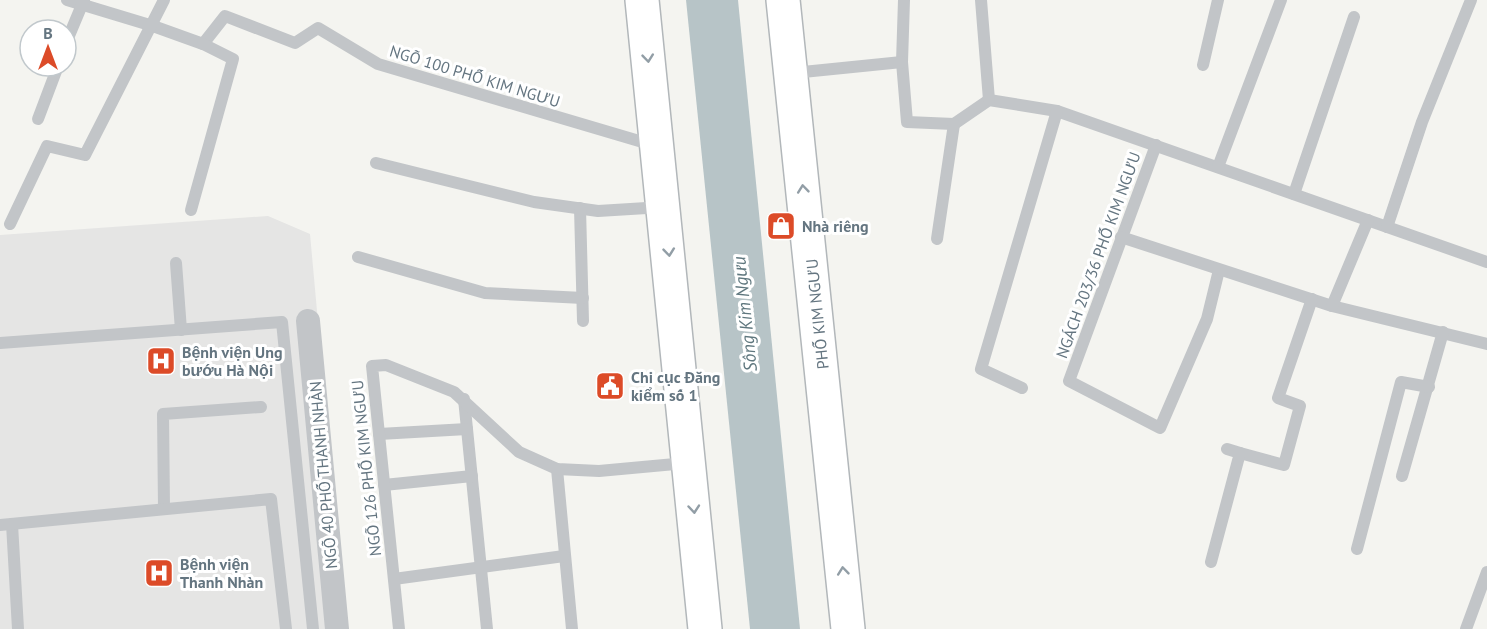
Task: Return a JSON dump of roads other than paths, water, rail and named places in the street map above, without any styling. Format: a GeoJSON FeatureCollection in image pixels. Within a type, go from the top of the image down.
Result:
{"type":"FeatureCollection","features":[{"type":"Feature","properties":{"kind":"main road"},"geometry":{"type":"LineString","coordinates":[[642,0],[705,629]]}},
{"type":"Feature","properties":{"kind":"main road","name":"PHỐ KIM NGƯU"},"geometry":{"type":"LineString","coordinates":[[783,0],[848,629]]}},
{"type":"Feature","properties":{"kind":"street","name":"NGÕ 40 PHỐ THANH NHÀN"},"geometry":{"type":"LineString","coordinates":[[308,321],[337,629]]}},
{"type":"Feature","properties":{"kind":"lane"},"geometry":{"type":"LineString","coordinates":[[67,0],[153,26],[203,44],[233,59],[191,210]]}},
{"type":"Feature","properties":{"kind":"lane"},"geometry":{"type":"LineString","coordinates":[[10,224],[47,146],[85,156],[153,26],[164,0]]}},
{"type":"Feature","properties":{"kind":"lane"},"geometry":{"type":"LineString","coordinates":[[904,0],[902,62],[907,122],[954,124],[988,100],[1057,111],[1487,262]]}},
{"type":"Feature","properties":{"kind":"lane"},"geometry":{"type":"LineString","coordinates":[[981,0],[988,100]]}},
{"type":"Feature","properties":{"kind":"lane"},"geometry":{"type":"LineString","coordinates":[[1203,64],[1218,0]]}},
{"type":"Feature","properties":{"kind":"lane"},"geometry":{"type":"LineString","coordinates":[[1218,167],[1281,0]]}},
{"type":"Feature","properties":{"kind":"lane"},"geometry":{"type":"LineString","coordinates":[[1387,227],[1422,122],[1471,0]]}},
{"type":"Feature","properties":{"kind":"lane"},"geometry":{"type":"LineString","coordinates":[[76,18],[82,3]]}},
{"type":"Feature","properties":{"kind":"lane","name":"NGÕ 100 PHỐ KIM NGƯU"},"geometry":{"type":"LineString","coordinates":[[203,44],[225,16],[295,43],[318,28],[378,64],[657,147]]}},
{"type":"Feature","properties":{"kind":"lane"},"geometry":{"type":"LineString","coordinates":[[1294,194],[1354,17]]}},
{"type":"Feature","properties":{"kind":"lane"},"geometry":{"type":"LineString","coordinates":[[790,73],[902,62]]}},
{"type":"Feature","properties":{"kind":"lane"},"geometry":{"type":"LineString","coordinates":[[38,119],[53,78]]}},
{"type":"Feature","properties":{"kind":"lane"},"geometry":{"type":"LineString","coordinates":[[1022,388],[981,369],[1057,111]]}},
{"type":"Feature","properties":{"kind":"lane"},"geometry":{"type":"LineString","coordinates":[[937,239],[954,124]]}},
{"type":"Feature","properties":{"kind":"lane","name":"NGÁCH 203/36 PHỐ KIM NGƯU"},"geometry":{"type":"LineString","coordinates":[[1156,145],[1069,381],[1160,428],[1207,320],[1220,270]]}},
{"type":"Feature","properties":{"kind":"lane"},"geometry":{"type":"LineString","coordinates":[[376,163],[534,202],[598,211],[664,207]]}},
{"type":"Feature","properties":{"kind":"lane"},"geometry":{"type":"LineString","coordinates":[[580,208],[583,321]]}},
{"type":"Feature","properties":{"kind":"lane"},"geometry":{"type":"LineString","coordinates":[[1332,306],[1368,220]]}},
{"type":"Feature","properties":{"kind":"lane"},"geometry":{"type":"LineString","coordinates":[[1121,237],[1332,306],[1487,344]]}},
{"type":"Feature","properties":{"kind":"lane"},"geometry":{"type":"LineString","coordinates":[[358,257],[485,293],[583,298]]}},
{"type":"Feature","properties":{"kind":"lane"},"geometry":{"type":"LineString","coordinates":[[176,263],[181,330]]}},
{"type":"Feature","properties":{"kind":"lane"},"geometry":{"type":"LineString","coordinates":[[1227,449],[1284,465],[1300,406],[1278,398],[1312,299]]}},
{"type":"Feature","properties":{"kind":"lane"},"geometry":{"type":"LineString","coordinates":[[0,344],[282,322],[313,629]]}},
{"type":"Feature","properties":{"kind":"lane"},"geometry":{"type":"LineString","coordinates":[[1402,476],[1443,332]]}},
{"type":"Feature","properties":{"kind":"lane","name":"NGÕ 126 PHỐ KIM NGƯU"},"geometry":{"type":"LineString","coordinates":[[399,629],[372,366],[386,364],[464,399],[519,452],[557,468],[599,471],[689,463]]}},
{"type":"Feature","properties":{"kind":"lane"},"geometry":{"type":"LineString","coordinates":[[1357,549],[1401,382],[1429,387]]}},
{"type":"Feature","properties":{"kind":"lane"},"geometry":{"type":"LineString","coordinates":[[464,399],[487,629]]}},
{"type":"Feature","properties":{"kind":"lane"},"geometry":{"type":"LineString","coordinates":[[164,508],[163,414],[261,407]]}},
{"type":"Feature","properties":{"kind":"lane"},"geometry":{"type":"LineString","coordinates":[[379,434],[467,429]]}},
{"type":"Feature","properties":{"kind":"lane"},"geometry":{"type":"LineString","coordinates":[[1211,562],[1240,453]]}},
{"type":"Feature","properties":{"kind":"lane"},"geometry":{"type":"LineString","coordinates":[[557,468],[572,629]]}},
{"type":"Feature","properties":{"kind":"lane"},"geometry":{"type":"LineString","coordinates":[[384,484],[472,476]]}},
{"type":"Feature","properties":{"kind":"lane"},"geometry":{"type":"LineString","coordinates":[[18,629],[6,525],[272,499],[286,629]]}},
{"type":"Feature","properties":{"kind":"lane"},"geometry":{"type":"LineString","coordinates":[[394,579],[564,556]]}},
{"type":"Feature","properties":{"kind":"lane"},"geometry":{"type":"LineString","coordinates":[[1466,629],[1484,591],[1487,572]]}},
{"type":"Feature","properties":{"kind":"water","name":"Sông Kim Ngưu"},"geometry":{"type":"Polygon","coordinates":[[[686,0],[738,0],[800,629],[750,629],[686,0]]]}},
{"type":"Feature","properties":{"kind":"place","name":"Nhà riêng"},"geometry":{"type":"Point","coordinates":[781,226]}},
{"type":"Feature","properties":{"kind":"place","name":"Bệnh viện Ung bướu Hà Nội"},"geometry":{"type":"Point","coordinates":[161,361]}},
{"type":"Feature","properties":{"kind":"place","name":"Chi cục Đăng kiểm số 1"},"geometry":{"type":"Point","coordinates":[610,386]}},
{"type":"Feature","properties":{"kind":"place","name":"Bệnh viện Thanh Nhàn"},"geometry":{"type":"Point","coordinates":[159,573]}}]}
